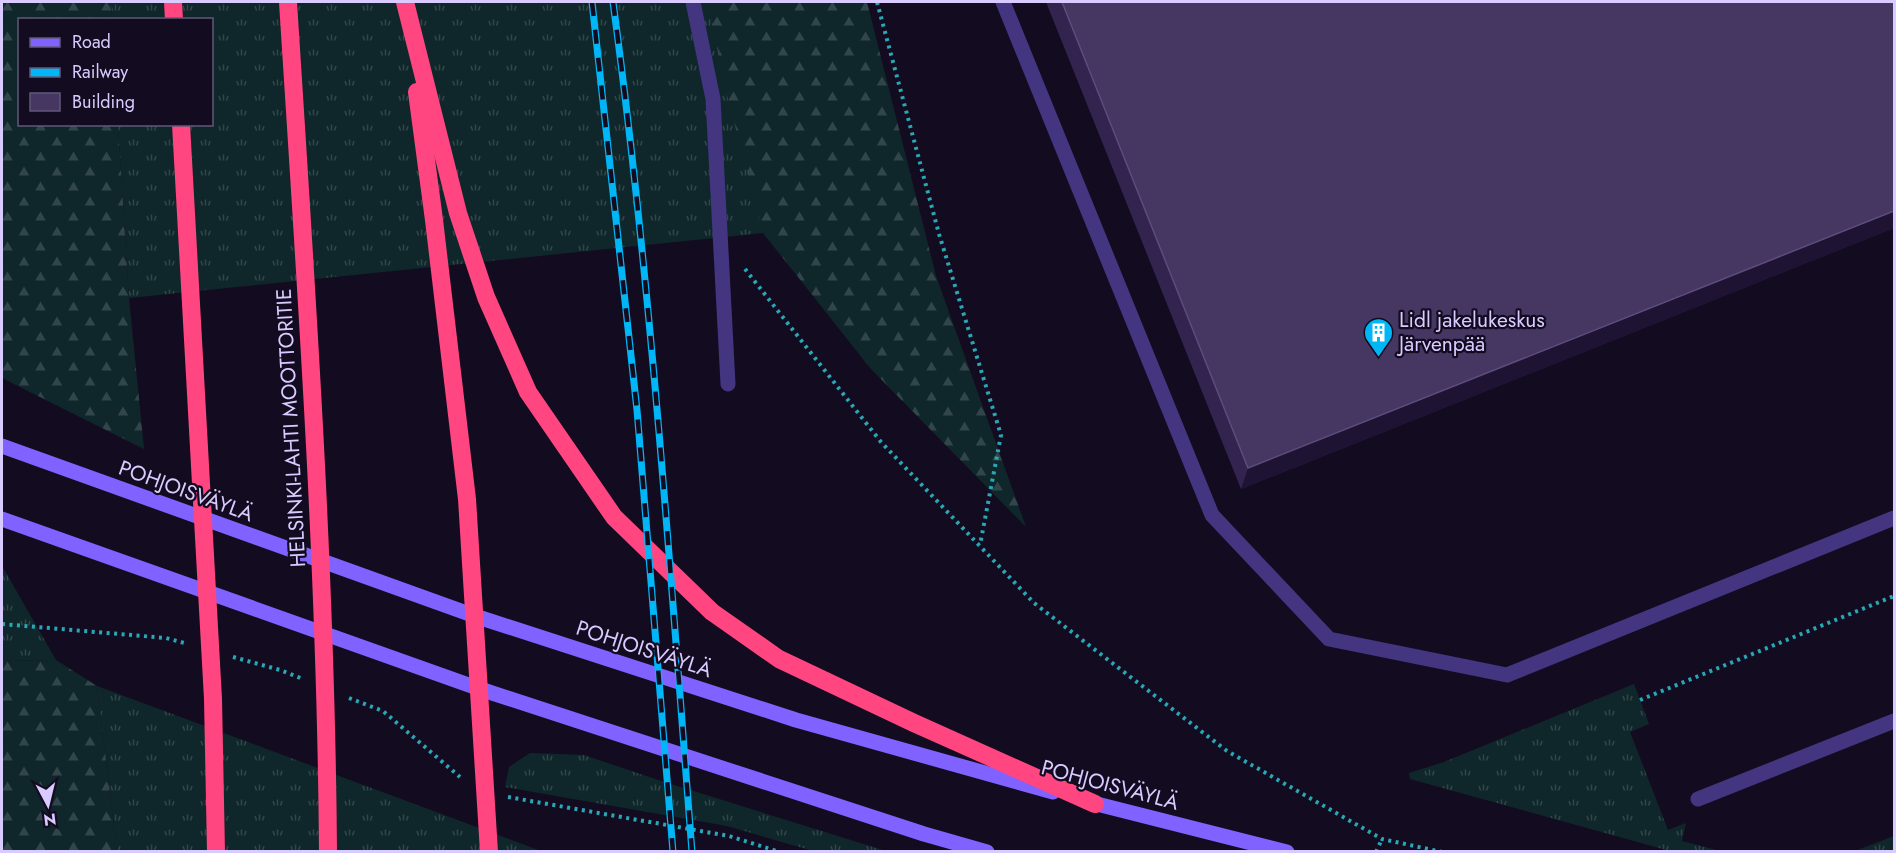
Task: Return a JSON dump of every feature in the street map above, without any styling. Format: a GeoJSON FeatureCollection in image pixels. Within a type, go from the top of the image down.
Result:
{"type":"FeatureCollection","features":[{"type":"Feature","properties":{"kind":"highway"},"geometry":{"type":"LineString","coordinates":[[173,2],[174,18]]}},
{"type":"Feature","properties":{"kind":"highway","name":"HELSINKI-LAHTI MOOTTORITIE"},"geometry":{"type":"LineString","coordinates":[[288,2],[318,471],[327,727],[328,852]]}},
{"type":"Feature","properties":{"kind":"highway"},"geometry":{"type":"LineString","coordinates":[[405,2],[434,220],[465,488],[489,852]]}},
{"type":"Feature","properties":{"kind":"highway"},"geometry":{"type":"LineString","coordinates":[[405,2],[458,213],[486,297],[528,392],[614,517],[712,612],[779,659],[914,723],[1095,804]]}},
{"type":"Feature","properties":{"kind":"highway"},"geometry":{"type":"LineString","coordinates":[[181,126],[213,699],[216,852]]}},
{"type":"Feature","properties":{"kind":"main road","name":"POHJOISVÄYLÄ"},"geometry":{"type":"LineString","coordinates":[[2,446],[475,616],[796,720],[1095,804],[1287,852]]}},
{"type":"Feature","properties":{"kind":"main road"},"geometry":{"type":"LineString","coordinates":[[2,519],[480,689],[924,834],[987,852]]}},
{"type":"Feature","properties":{"kind":"lane"},"geometry":{"type":"LineString","coordinates":[[693,2],[713,99],[728,384]]}},
{"type":"Feature","properties":{"kind":"lane"},"geometry":{"type":"LineString","coordinates":[[1003,2],[1212,515],[1329,639],[1507,675],[1894,518]]}},
{"type":"Feature","properties":{"kind":"lane"},"geometry":{"type":"LineString","coordinates":[[1698,799],[1894,721]]}},
{"type":"Feature","properties":{"kind":"path"},"geometry":{"type":"LineString","coordinates":[[877,2],[939,234],[1001,435],[980,546]]}},
{"type":"Feature","properties":{"kind":"path"},"geometry":{"type":"LineString","coordinates":[[720,238],[881,442],[1034,603],[1227,751],[1382,839],[1442,852]]}},
{"type":"Feature","properties":{"kind":"path"},"geometry":{"type":"LineString","coordinates":[[1640,699],[1894,596]]}},
{"type":"Feature","properties":{"kind":"path"},"geometry":{"type":"LineString","coordinates":[[2,624],[166,638],[189,644]]}},
{"type":"Feature","properties":{"kind":"path"},"geometry":{"type":"LineString","coordinates":[[223,654],[280,670],[311,682]]}},
{"type":"Feature","properties":{"kind":"path"},"geometry":{"type":"LineString","coordinates":[[342,695],[383,711],[460,777]]}},
{"type":"Feature","properties":{"kind":"path"},"geometry":{"type":"LineString","coordinates":[[507,797],[729,836],[780,852]]}},
{"type":"Feature","properties":{"kind":"path"},"geometry":{"type":"LineString","coordinates":[[1376,852],[1382,839]]}},
{"type":"Feature","properties":{"kind":"green space"},"geometry":{"type":"Polygon","coordinates":[[[2,2],[111,2],[112,18],[18,18],[18,126],[118,126],[129,298],[144,449],[2,378],[2,2]]]}},
{"type":"Feature","properties":{"kind":"green space"},"geometry":{"type":"Polygon","coordinates":[[[111,2],[717,2],[763,233],[129,298],[118,126],[213,126],[213,18],[112,18],[111,2]]]}},
{"type":"Feature","properties":{"kind":"green space"},"geometry":{"type":"Polygon","coordinates":[[[709,2],[867,2],[936,276],[1026,527],[871,369],[763,233],[722,76],[709,2]]]}},
{"type":"Feature","properties":{"kind":"green space"},"geometry":{"type":"Polygon","coordinates":[[[2,566],[56,660],[2,661],[2,566]]]}},
{"type":"Feature","properties":{"kind":"green space"},"geometry":{"type":"Polygon","coordinates":[[[56,660],[97,686],[117,851],[2,851],[2,661],[56,660]]]}},
{"type":"Feature","properties":{"kind":"green space"},"geometry":{"type":"Polygon","coordinates":[[[1634,684],[1649,724],[1630,732],[1668,830],[1686,823],[1682,841],[1720,851],[1670,851],[1410,779],[1409,773],[1444,762],[1634,684]]]}},
{"type":"Feature","properties":{"kind":"green space"},"geometry":{"type":"Polygon","coordinates":[[[97,686],[541,851],[117,851],[97,686]]]}},
{"type":"Feature","properties":{"kind":"green space"},"geometry":{"type":"Polygon","coordinates":[[[530,753],[584,755],[886,851],[813,851],[727,826],[505,787],[509,767],[530,753]]]}},
{"type":"Feature","properties":{"kind":"green space"},"geometry":{"type":"Polygon","coordinates":[[[1894,836],[1894,851],[1855,851],[1894,836]]]}},
{"type":"Feature","properties":{"kind":"building","name":"Lidl jakelukeskus Järvenpää"},"geometry":{"type":"Polygon","coordinates":[[[1062,2],[1894,2],[1894,211],[1248,468],[1062,2]]]}},
{"type":"Feature","properties":{"kind":"railway"},"geometry":{"type":"LineString","coordinates":[[592,2],[637,410],[673,852]]}},
{"type":"Feature","properties":{"kind":"railway"},"geometry":{"type":"LineString","coordinates":[[613,2],[649,320],[692,852]]}},
{"type":"Feature","properties":{"kind":"place","name":"Lidl jakelukeskus Järvenpää"},"geometry":{"type":"Point","coordinates":[1378,358]}}]}
